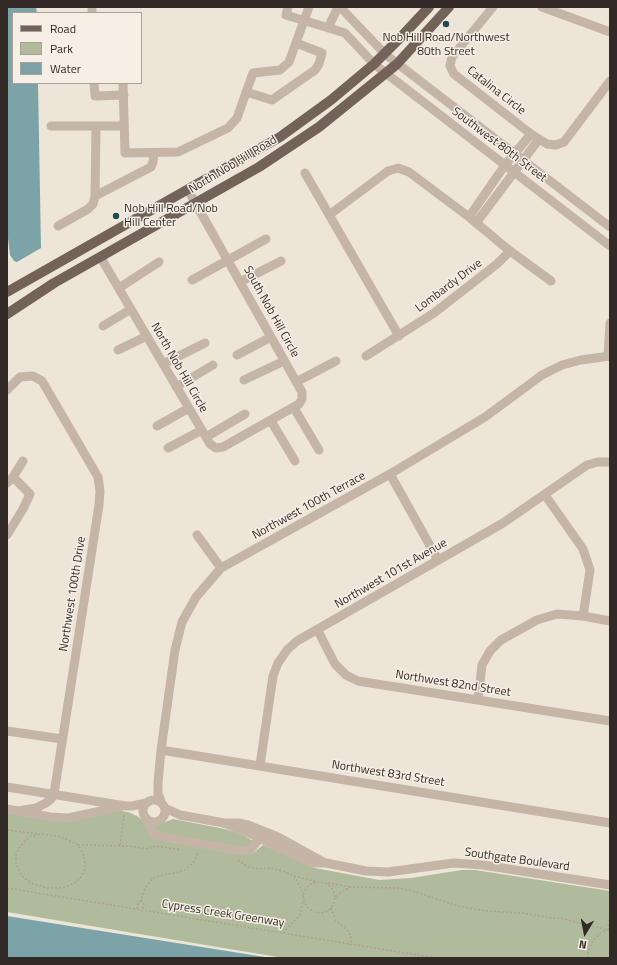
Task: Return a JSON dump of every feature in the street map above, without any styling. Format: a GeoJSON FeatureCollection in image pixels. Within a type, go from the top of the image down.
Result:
{"type":"FeatureCollection","features":[{"type":"Feature","properties":{"kind":"main road","name":"North Nob Hill Road"},"geometry":{"type":"LineString","coordinates":[[7,292],[280,137],[331,100],[374,64],[429,7]]}},
{"type":"Feature","properties":{"kind":"main road","name":"North Nob Hill Road"},"geometry":{"type":"LineString","coordinates":[[7,314],[54,283],[259,168],[319,127],[397,64],[449,7]]}},
{"type":"Feature","properties":{"kind":"street","name":"Southwest 80th Street"},"geometry":{"type":"LineString","coordinates":[[288,7],[286,15],[345,33],[374,64],[386,74],[610,246]]}},
{"type":"Feature","properties":{"kind":"street"},"geometry":{"type":"LineString","coordinates":[[124,84],[125,153],[178,152],[228,128],[237,118],[253,73],[280,70],[289,62],[309,7]]}},
{"type":"Feature","properties":{"kind":"street","name":"Southwest 80th Street"},"geometry":{"type":"LineString","coordinates":[[339,7],[385,54],[397,64],[610,227]]}},
{"type":"Feature","properties":{"kind":"street"},"geometry":{"type":"LineString","coordinates":[[328,28],[339,7]]}},
{"type":"Feature","properties":{"kind":"street","name":"Catalina Circle"},"geometry":{"type":"LineString","coordinates":[[493,7],[452,57],[450,66],[454,74],[547,144],[556,145],[564,142],[610,82]]}},
{"type":"Feature","properties":{"kind":"street"},"geometry":{"type":"LineString","coordinates":[[542,7],[610,32]]}},
{"type":"Feature","properties":{"kind":"street"},"geometry":{"type":"LineString","coordinates":[[246,92],[272,100],[315,70],[319,64],[322,54],[296,43]]}},
{"type":"Feature","properties":{"kind":"street"},"geometry":{"type":"LineString","coordinates":[[94,84],[95,96],[124,95]]}},
{"type":"Feature","properties":{"kind":"street"},"geometry":{"type":"LineString","coordinates":[[51,126],[124,126]]}},
{"type":"Feature","properties":{"kind":"street"},"geometry":{"type":"LineString","coordinates":[[58,226],[88,209],[93,204],[95,196],[96,126]]}},
{"type":"Feature","properties":{"kind":"street"},"geometry":{"type":"LineString","coordinates":[[473,220],[473,202],[480,196],[484,196],[505,165],[535,136]]}},
{"type":"Feature","properties":{"kind":"street"},"geometry":{"type":"LineString","coordinates":[[473,220],[492,202],[523,160],[535,136]]}},
{"type":"Feature","properties":{"kind":"street"},"geometry":{"type":"LineString","coordinates":[[95,196],[151,167],[154,153]]}},
{"type":"Feature","properties":{"kind":"street"},"geometry":{"type":"LineString","coordinates":[[329,215],[388,171],[398,168],[409,172],[551,281]]}},
{"type":"Feature","properties":{"kind":"street"},"geometry":{"type":"LineString","coordinates":[[305,173],[399,336]]}},
{"type":"Feature","properties":{"kind":"street","name":"South Nob Hill Circle"},"geometry":{"type":"LineString","coordinates":[[188,190],[302,392],[300,404],[294,408]]}},
{"type":"Feature","properties":{"kind":"street"},"geometry":{"type":"LineString","coordinates":[[484,196],[492,202]]}},
{"type":"Feature","properties":{"kind":"street"},"geometry":{"type":"LineString","coordinates":[[192,280],[266,239]]}},
{"type":"Feature","properties":{"kind":"street","name":"Lombardy Drive"},"geometry":{"type":"LineString","coordinates":[[366,356],[434,313],[497,264],[510,251]]}},
{"type":"Feature","properties":{"kind":"street","name":"North Nob Hill Circle"},"geometry":{"type":"LineString","coordinates":[[101,258],[210,444],[216,448],[223,447],[257,430],[271,421]]}},
{"type":"Feature","properties":{"kind":"street"},"geometry":{"type":"LineString","coordinates":[[240,282],[281,261]]}},
{"type":"Feature","properties":{"kind":"street"},"geometry":{"type":"LineString","coordinates":[[119,288],[159,262]]}},
{"type":"Feature","properties":{"kind":"street"},"geometry":{"type":"LineString","coordinates":[[103,326],[131,309]]}},
{"type":"Feature","properties":{"kind":"street"},"geometry":{"type":"LineString","coordinates":[[609,356],[610,323]]}},
{"type":"Feature","properties":{"kind":"street"},"geometry":{"type":"LineString","coordinates":[[118,350],[147,336]]}},
{"type":"Feature","properties":{"kind":"street"},"geometry":{"type":"LineString","coordinates":[[237,355],[271,337]]}},
{"type":"Feature","properties":{"kind":"street"},"geometry":{"type":"LineString","coordinates":[[164,364],[205,343]]}},
{"type":"Feature","properties":{"kind":"street","name":"Northwest 100th Terrace"},"geometry":{"type":"LineString","coordinates":[[156,803],[161,750],[175,650],[182,622],[196,597],[221,568],[390,474],[485,417],[542,375],[562,365],[581,360],[609,356]]}},
{"type":"Feature","properties":{"kind":"street"},"geometry":{"type":"LineString","coordinates":[[244,380],[284,361]]}},
{"type":"Feature","properties":{"kind":"street"},"geometry":{"type":"LineString","coordinates":[[296,382],[336,361]]}},
{"type":"Feature","properties":{"kind":"street"},"geometry":{"type":"LineString","coordinates":[[176,386],[213,365]]}},
{"type":"Feature","properties":{"kind":"street","name":"Northwest 100th Drive"},"geometry":{"type":"LineString","coordinates":[[7,390],[20,378],[33,376],[42,381],[98,477],[100,491],[99,506],[54,794]]}},
{"type":"Feature","properties":{"kind":"street"},"geometry":{"type":"LineString","coordinates":[[156,426],[189,408]]}},
{"type":"Feature","properties":{"kind":"street"},"geometry":{"type":"LineString","coordinates":[[295,461],[271,421],[294,408],[319,450]]}},
{"type":"Feature","properties":{"kind":"street"},"geometry":{"type":"LineString","coordinates":[[168,448],[204,434],[245,414]]}},
{"type":"Feature","properties":{"kind":"street"},"geometry":{"type":"LineString","coordinates":[[7,535],[23,509],[30,494],[10,480],[24,461]]}},
{"type":"Feature","properties":{"kind":"street","name":"Northwest 101st Avenue"},"geometry":{"type":"LineString","coordinates":[[260,765],[273,676],[278,663],[287,650],[297,641],[318,631],[503,523],[587,465],[598,462],[610,462]]}},
{"type":"Feature","properties":{"kind":"street"},"geometry":{"type":"LineString","coordinates":[[390,474],[438,560]]}},
{"type":"Feature","properties":{"kind":"street"},"geometry":{"type":"LineString","coordinates":[[545,495],[583,549],[590,570],[583,616]]}},
{"type":"Feature","properties":{"kind":"street"},"geometry":{"type":"LineString","coordinates":[[197,535],[221,568]]}},
{"type":"Feature","properties":{"kind":"street"},"geometry":{"type":"LineString","coordinates":[[478,700],[482,665],[490,652],[501,640],[537,620],[557,614],[583,616],[610,621]]}},
{"type":"Feature","properties":{"kind":"street","name":"Northwest 82nd Street"},"geometry":{"type":"LineString","coordinates":[[318,631],[335,664],[346,675],[358,681],[610,721]]}},
{"type":"Feature","properties":{"kind":"street"},"geometry":{"type":"LineString","coordinates":[[7,731],[62,739]]}},
{"type":"Feature","properties":{"kind":"street","name":"Northwest 83rd Street"},"geometry":{"type":"LineString","coordinates":[[161,750],[610,823]]}},
{"type":"Feature","properties":{"kind":"street"},"geometry":{"type":"LineString","coordinates":[[7,787],[54,794],[127,808],[144,815],[148,821],[159,820]]}},
{"type":"Feature","properties":{"kind":"street"},"geometry":{"type":"LineString","coordinates":[[18,811],[36,808],[46,804],[54,794]]}},
{"type":"Feature","properties":{"kind":"street"},"geometry":{"type":"LineString","coordinates":[[7,809],[50,817],[68,818],[156,803]]}},
{"type":"Feature","properties":{"kind":"street"},"geometry":{"type":"LineString","coordinates":[[156,803],[144,805],[144,815],[154,835],[242,851],[250,850],[260,838]]}},
{"type":"Feature","properties":{"kind":"street"},"geometry":{"type":"LineString","coordinates":[[152,830],[165,814],[156,803]]}},
{"type":"Feature","properties":{"kind":"street","name":"Southgate Boulevard"},"geometry":{"type":"LineString","coordinates":[[156,803],[180,815],[224,823],[239,823],[264,831],[290,843],[326,863]]}},
{"type":"Feature","properties":{"kind":"street","name":"Southgate Boulevard"},"geometry":{"type":"LineString","coordinates":[[159,820],[180,815]]}},
{"type":"Feature","properties":{"kind":"street","name":"Southgate Boulevard"},"geometry":{"type":"LineString","coordinates":[[224,823],[260,838],[304,860],[314,863],[326,863],[388,872],[454,864],[483,864],[610,885]]}},
{"type":"Feature","properties":{"kind":"path"},"geometry":{"type":"LineString","coordinates":[[120,845],[127,808]]}},
{"type":"Feature","properties":{"kind":"path"},"geometry":{"type":"LineString","coordinates":[[7,830],[61,837],[78,845],[120,845],[148,849],[156,846],[186,850]]}},
{"type":"Feature","properties":{"kind":"path"},"geometry":{"type":"LineString","coordinates":[[42,834],[31,836],[19,848],[16,855],[16,864],[24,878],[31,883],[47,888],[66,887],[80,879],[85,869],[85,861],[83,853],[78,845]]}},
{"type":"Feature","properties":{"kind":"path"},"geometry":{"type":"LineString","coordinates":[[192,851],[203,853]]}},
{"type":"Feature","properties":{"kind":"path"},"geometry":{"type":"LineString","coordinates":[[137,909],[138,903],[141,900],[145,888],[153,878],[185,870],[193,863],[198,852]]}},
{"type":"Feature","properties":{"kind":"path"},"geometry":{"type":"LineString","coordinates":[[234,858],[248,867],[259,869],[280,869],[294,876],[318,882],[366,889],[399,888],[458,906],[486,911],[522,913],[560,918],[609,930]]}},
{"type":"Feature","properties":{"kind":"path"},"geometry":{"type":"LineString","coordinates":[[294,876],[301,889],[305,904],[314,912],[326,912],[334,903],[334,891],[325,883]]}},
{"type":"Feature","properties":{"kind":"path"},"geometry":{"type":"LineString","coordinates":[[283,933],[300,915],[304,892],[307,887],[312,883],[318,882]]}},
{"type":"Feature","properties":{"kind":"path"},"geometry":{"type":"LineString","coordinates":[[335,897],[350,887]]}},
{"type":"Feature","properties":{"kind":"path","name":"Cypress Creek Greenway"},"geometry":{"type":"LineString","coordinates":[[7,888],[436,958]]}},
{"type":"Feature","properties":{"kind":"path"},"geometry":{"type":"LineString","coordinates":[[46,894],[47,888]]}},
{"type":"Feature","properties":{"kind":"path"},"geometry":{"type":"LineString","coordinates":[[141,900],[144,904],[142,910]]}},
{"type":"Feature","properties":{"kind":"path"},"geometry":{"type":"LineString","coordinates":[[331,908],[336,921],[348,931],[351,936],[351,944]]}},
{"type":"Feature","properties":{"kind":"path"},"geometry":{"type":"LineString","coordinates":[[609,930],[610,914]]}},
{"type":"Feature","properties":{"kind":"path"},"geometry":{"type":"LineString","coordinates":[[588,958],[588,951],[592,940],[602,932],[609,930]]}},
{"type":"Feature","properties":{"kind":"green space"},"geometry":{"type":"Polygon","coordinates":[[[115,810],[128,812],[137,816],[145,823],[157,825],[173,819],[225,829],[242,834],[253,841],[252,854],[263,845],[315,868],[379,880],[411,878],[462,870],[475,870],[610,891],[610,958],[284,958],[7,912],[7,812],[48,819],[115,810]]]}},
{"type":"Feature","properties":{"kind":"water"},"geometry":{"type":"Polygon","coordinates":[[[7,7],[36,7],[37,12],[12,12],[12,84],[38,84],[41,248],[17,262],[14,261],[10,255],[7,230],[7,7]]]}},
{"type":"Feature","properties":{"kind":"water"},"geometry":{"type":"Polygon","coordinates":[[[7,916],[271,958],[7,958],[7,916]]]}},
{"type":"Feature","properties":{"kind":"place","name":"Nob Hill Road/Northwest 80th Street"},"geometry":{"type":"Point","coordinates":[446,24]}},
{"type":"Feature","properties":{"kind":"place","name":"Nob Hill Road/Nob Hill Center"},"geometry":{"type":"Point","coordinates":[116,216]}}]}
